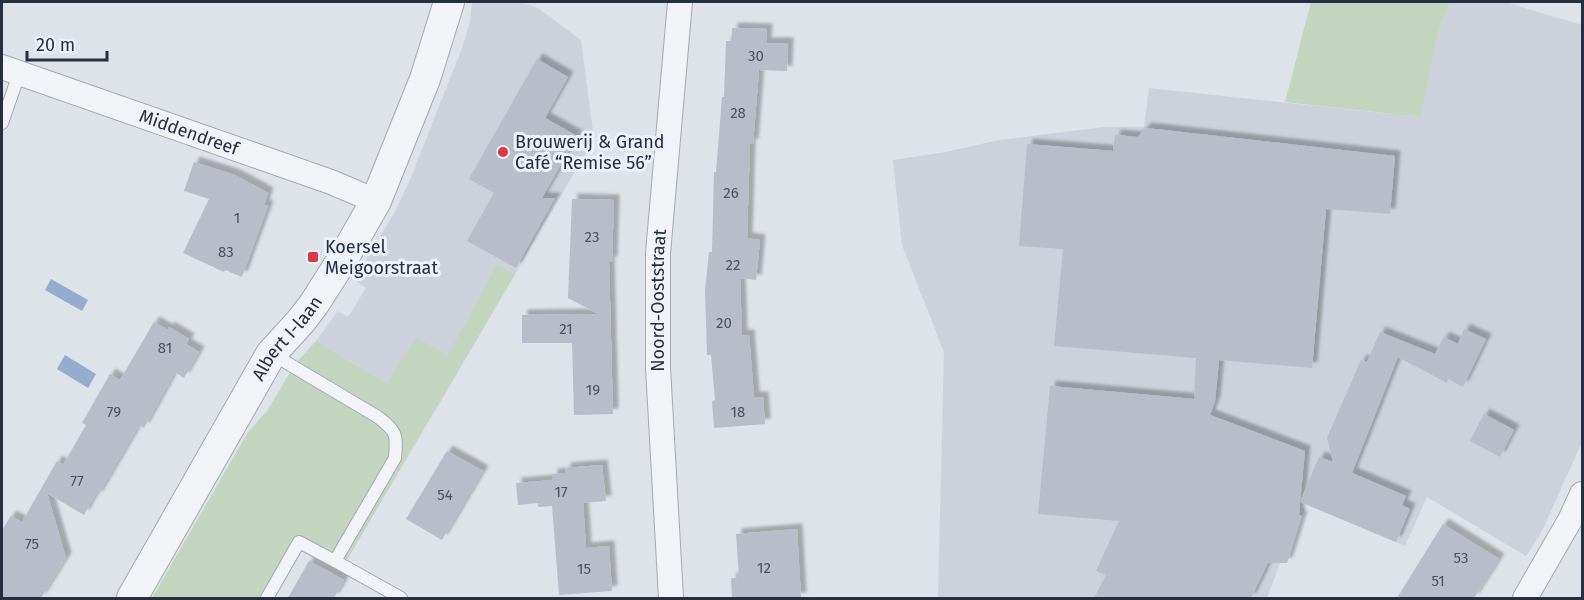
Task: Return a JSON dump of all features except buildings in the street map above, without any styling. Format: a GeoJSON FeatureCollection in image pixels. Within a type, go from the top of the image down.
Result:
{"type":"FeatureCollection","features":[{"type":"Feature","properties":{"kind":"street","name":"Albert I-laan"},"geometry":{"type":"LineString","coordinates":[[132,598],[271,354],[308,312],[344,257],[376,201],[425,79],[449,2]]}},
{"type":"Feature","properties":{"kind":"street","name":"Noord-Ooststraat"},"geometry":{"type":"LineString","coordinates":[[671,598],[658,368],[658,253],[680,2]]}},
{"type":"Feature","properties":{"kind":"street","name":"Middendreef"},"geometry":{"type":"LineString","coordinates":[[10,70],[331,182],[376,201]]}},
{"type":"Feature","properties":{"kind":"street"},"geometry":{"type":"LineString","coordinates":[[1525,598],[1576,522],[1582,494]]}},
{"type":"Feature","properties":{"kind":"lane"},"geometry":{"type":"LineString","coordinates":[[2,123],[10,70]]}},
{"type":"Feature","properties":{"kind":"lane"},"geometry":{"type":"LineString","coordinates":[[271,354],[393,428],[396,441],[395,458],[335,561]]}},
{"type":"Feature","properties":{"kind":"lane"},"geometry":{"type":"LineString","coordinates":[[267,598],[300,542],[401,598]]}},
{"type":"Feature","properties":{"kind":"shaded area"},"geometry":{"type":"Polygon","coordinates":[[[472,2],[518,2],[538,8],[581,40],[594,139],[435,411],[316,341],[338,311],[348,317],[366,288],[356,281],[396,210],[411,177],[461,51],[470,22],[472,2]]]}},
{"type":"Feature","properties":{"kind":"shaded area"},"geometry":{"type":"Polygon","coordinates":[[[1450,2],[1505,2],[1582,25],[1582,442],[1542,531],[1526,556],[1427,497],[1405,546],[1303,503],[1302,507],[1305,508],[1287,563],[1280,563],[1267,598],[938,598],[944,352],[902,245],[893,160],[946,152],[999,140],[1104,127],[1144,127],[1149,88],[1419,117],[1438,33],[1450,2]]]}},
{"type":"Feature","properties":{"kind":"green space"},"geometry":{"type":"Polygon","coordinates":[[[1311,2],[1450,2],[1438,33],[1420,117],[1285,102],[1311,2]]]}},
{"type":"Feature","properties":{"kind":"green space"},"geometry":{"type":"Polygon","coordinates":[[[497,265],[515,274],[347,560],[300,536],[264,598],[152,598],[248,432],[267,411],[295,364],[316,341],[387,383],[416,338],[448,355],[497,265]]]}},
{"type":"Feature","properties":{"kind":"water"},"geometry":{"type":"Polygon","coordinates":[[[51,279],[88,300],[82,311],[45,290],[51,279]]]}},
{"type":"Feature","properties":{"kind":"water"},"geometry":{"type":"Polygon","coordinates":[[[65,355],[96,374],[88,388],[57,369],[65,355]]]}},
{"type":"Feature","properties":{"kind":"place","name":"Brouwerij & Grand Café “Remise 56”"},"geometry":{"type":"Point","coordinates":[503,152]}},
{"type":"Feature","properties":{"kind":"place","name":"Koersel Meigoorstraat"},"geometry":{"type":"Point","coordinates":[313,257]}}]}
